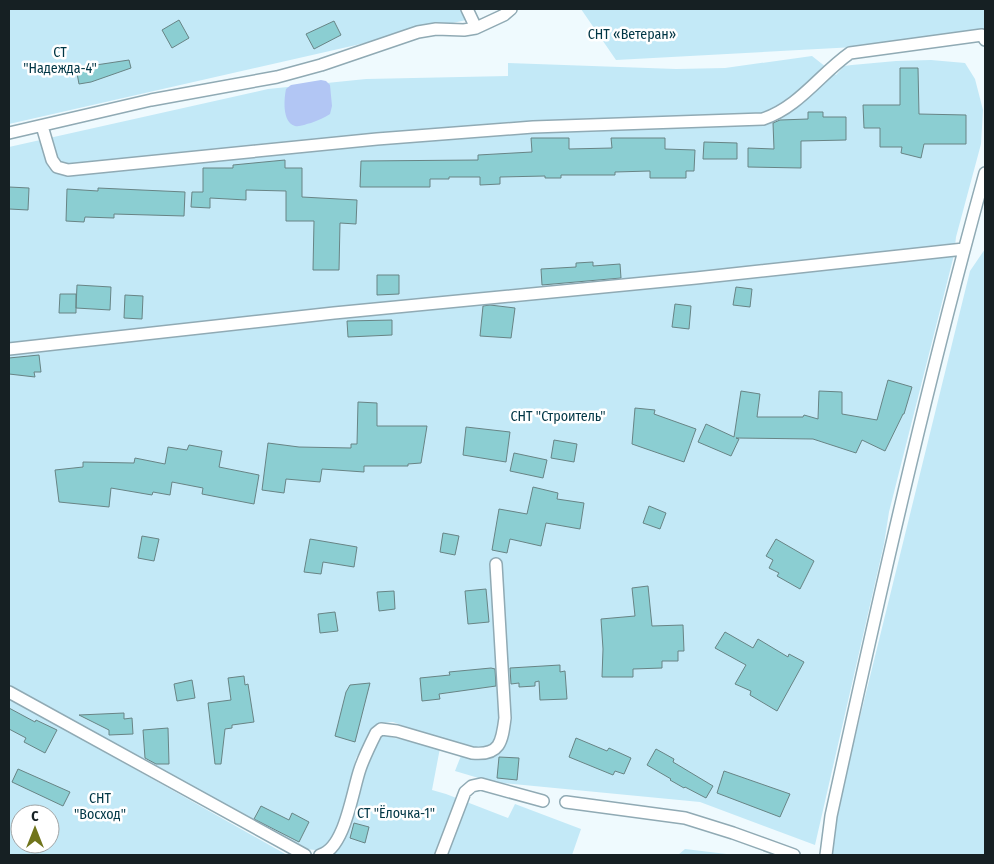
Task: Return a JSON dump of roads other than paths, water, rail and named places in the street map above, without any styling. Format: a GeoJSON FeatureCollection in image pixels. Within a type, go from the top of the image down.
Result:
{"type":"FeatureCollection","features":[{"type":"Feature","properties":{"kind":"lane"},"geometry":{"type":"LineString","coordinates":[[467,9],[476,28]]}},
{"type":"Feature","properties":{"kind":"lane"},"geometry":{"type":"LineString","coordinates":[[9,133],[151,100],[277,77],[321,65],[418,32],[436,29],[464,30],[476,28],[504,15],[511,9]]}},
{"type":"Feature","properties":{"kind":"lane"},"geometry":{"type":"LineString","coordinates":[[42,126],[52,160],[56,167],[68,170],[377,139],[533,127],[763,119],[780,112],[815,85],[835,64],[850,53],[982,34],[985,40]]}},
{"type":"Feature","properties":{"kind":"lane"},"geometry":{"type":"LineString","coordinates":[[826,855],[831,816],[898,512],[985,173]]}},
{"type":"Feature","properties":{"kind":"lane"},"geometry":{"type":"LineString","coordinates":[[9,349],[324,314],[696,278],[964,249]]}},
{"type":"Feature","properties":{"kind":"lane"},"geometry":{"type":"LineString","coordinates":[[320,855],[330,851],[341,834],[360,768],[376,733],[381,730],[396,731],[472,753],[482,754],[492,752],[502,740],[505,718],[496,564]]}},
{"type":"Feature","properties":{"kind":"lane"},"geometry":{"type":"LineString","coordinates":[[9,692],[305,855]]}},
{"type":"Feature","properties":{"kind":"lane"},"geometry":{"type":"LineString","coordinates":[[441,855],[465,792],[472,786],[481,784],[543,801]]}},
{"type":"Feature","properties":{"kind":"lane"},"geometry":{"type":"LineString","coordinates":[[566,802],[685,818],[794,855]]}},
{"type":"Feature","properties":{"kind":"water"},"geometry":{"type":"Polygon","coordinates":[[[321,80],[326,81],[330,85],[332,106],[330,114],[311,123],[299,126],[291,124],[285,110],[286,89],[291,85],[321,80]]]}},
{"type":"Feature","properties":{"kind":"park label","name":"СНТ «Ветеран»"},"geometry":{"type":"Point","coordinates":[632,34]}},
{"type":"Feature","properties":{"kind":"park label","name":"СТ \"Надежда-4\""},"geometry":{"type":"Point","coordinates":[60,60]}},
{"type":"Feature","properties":{"kind":"park label","name":"СНТ \"Строитель\""},"geometry":{"type":"Point","coordinates":[558,416]}},
{"type":"Feature","properties":{"kind":"park label","name":"СНТ \"Восход\""},"geometry":{"type":"Point","coordinates":[100,806]}},
{"type":"Feature","properties":{"kind":"park label","name":"СТ \"Ёлочка-1\""},"geometry":{"type":"Point","coordinates":[396,813]}}]}
